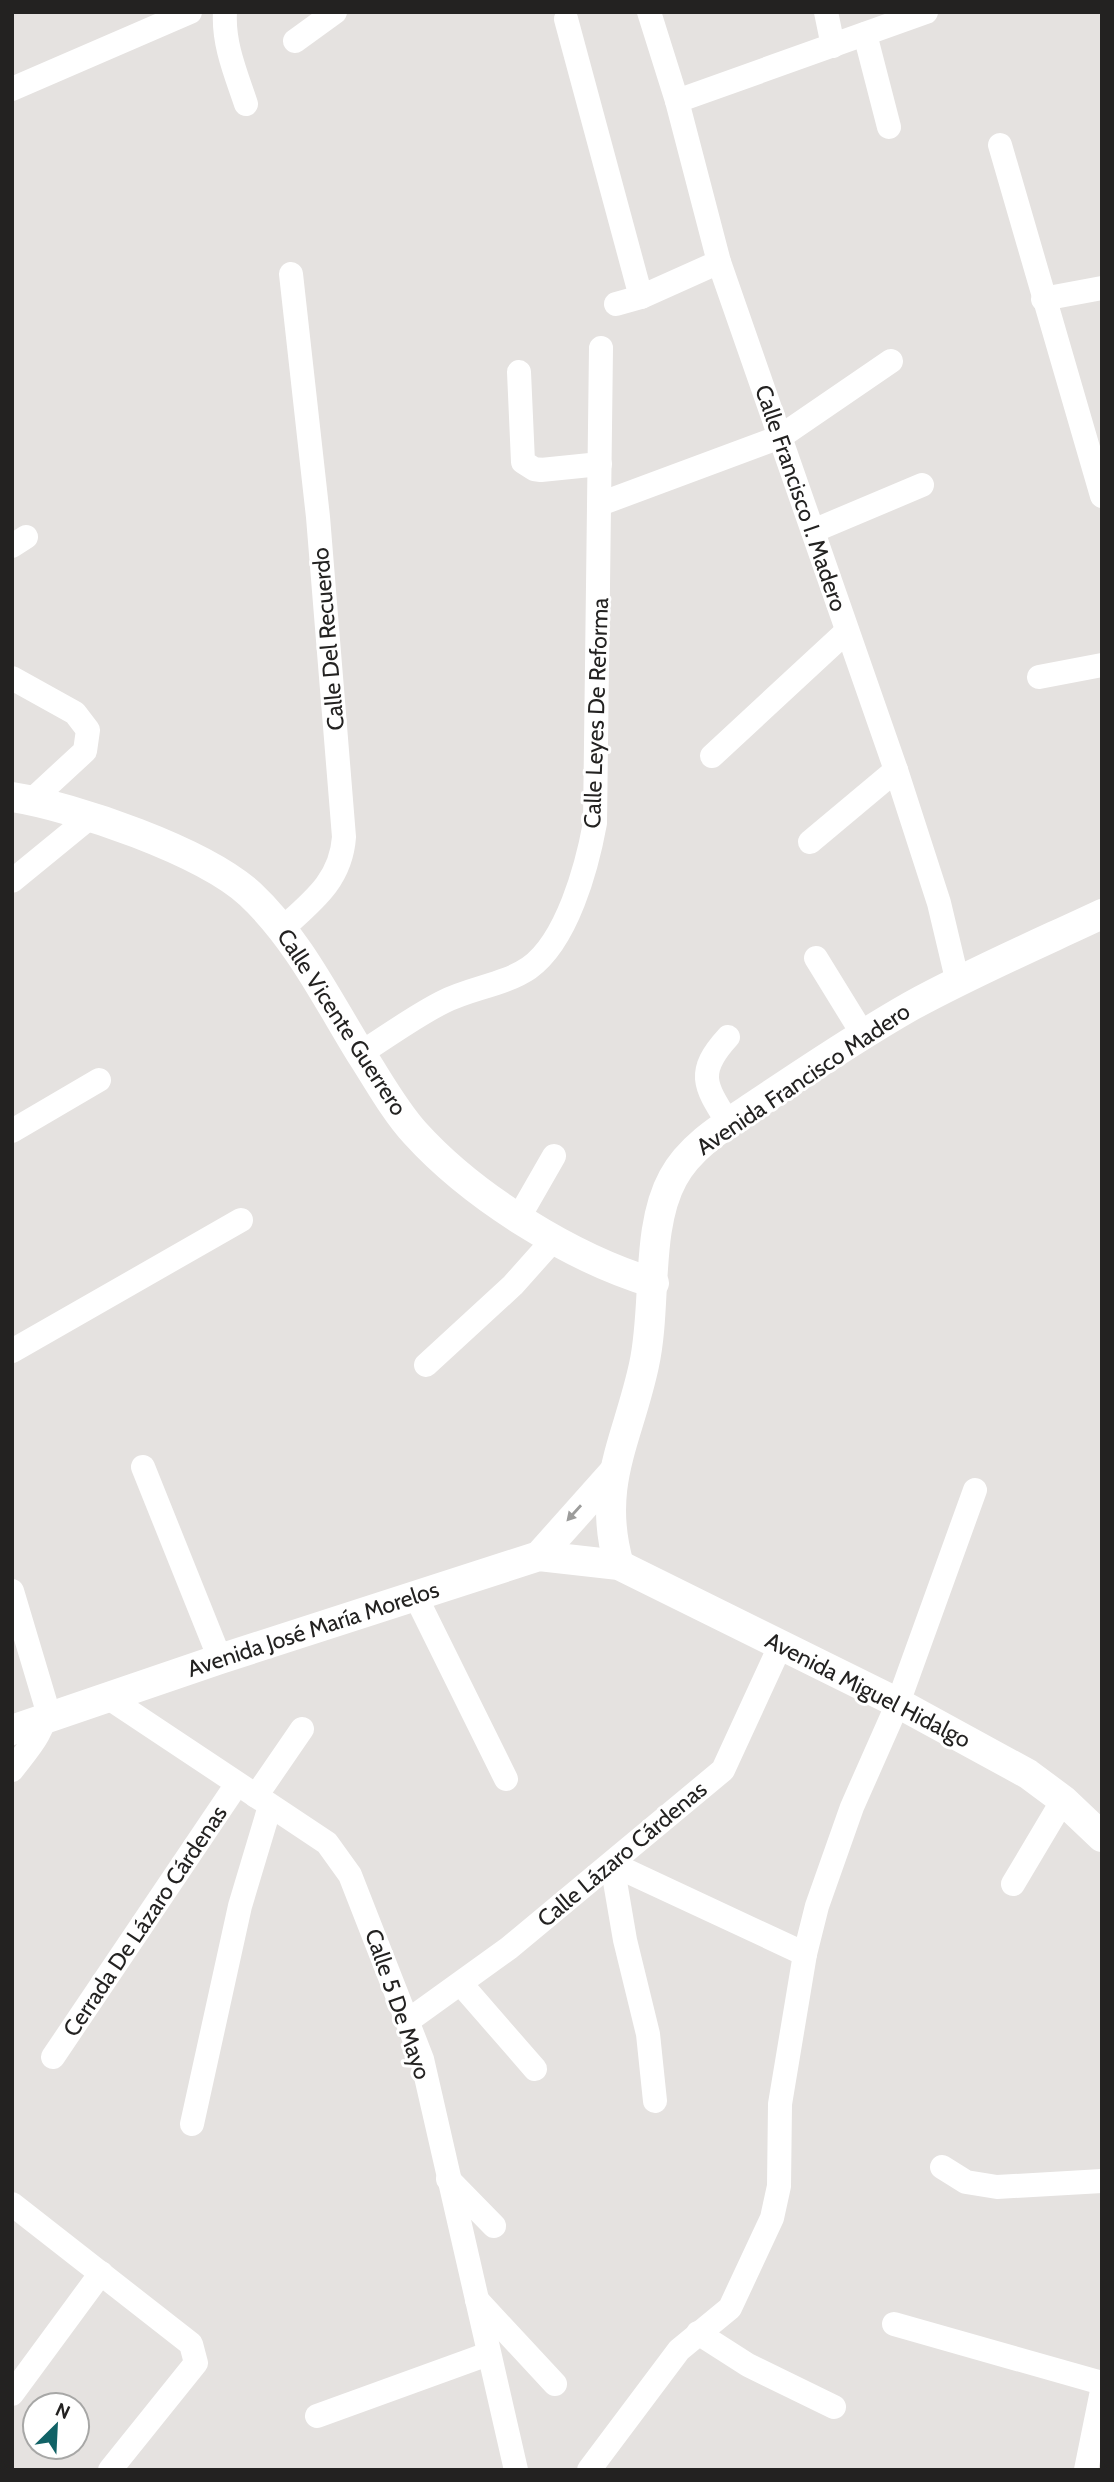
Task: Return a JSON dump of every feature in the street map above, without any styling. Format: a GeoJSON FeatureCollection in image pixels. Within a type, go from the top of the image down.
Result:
{"type":"FeatureCollection","features":[{"type":"Feature","properties":{"kind":"street"},"geometry":{"type":"LineString","coordinates":[[12,89],[190,12]]}},
{"type":"Feature","properties":{"kind":"street"},"geometry":{"type":"LineString","coordinates":[[225,12],[224,27],[230,55],[246,104]]}},
{"type":"Feature","properties":{"kind":"street"},"geometry":{"type":"LineString","coordinates":[[295,41],[335,12]]}},
{"type":"Feature","properties":{"kind":"street","name":"Calle Francisco I. Madero"},"geometry":{"type":"LineString","coordinates":[[649,12],[677,101],[719,262],[896,770],[939,903],[958,983]]}},
{"type":"Feature","properties":{"kind":"street"},"geometry":{"type":"LineString","coordinates":[[826,12],[833,46]]}},
{"type":"Feature","properties":{"kind":"street"},"geometry":{"type":"LineString","coordinates":[[677,101],[926,12]]}},
{"type":"Feature","properties":{"kind":"street"},"geometry":{"type":"LineString","coordinates":[[566,19],[641,297]]}},
{"type":"Feature","properties":{"kind":"street"},"geometry":{"type":"LineString","coordinates":[[865,34],[889,127]]}},
{"type":"Feature","properties":{"kind":"street"},"geometry":{"type":"LineString","coordinates":[[1000,145],[1102,496]]}},
{"type":"Feature","properties":{"kind":"street"},"geometry":{"type":"LineString","coordinates":[[616,304],[641,297],[719,262]]}},
{"type":"Feature","properties":{"kind":"street","name":"Calle Del Recuerdo"},"geometry":{"type":"LineString","coordinates":[[283,928],[325,890],[340,866],[344,837],[318,517],[291,274]]}},
{"type":"Feature","properties":{"kind":"street"},"geometry":{"type":"LineString","coordinates":[[1043,299],[1102,288]]}},
{"type":"Feature","properties":{"kind":"street","name":"Calle Leyes De Reforma"},"geometry":{"type":"LineString","coordinates":[[361,1053],[443,1002],[527,969],[542,956],[563,923],[589,857],[595,824],[601,348]]}},
{"type":"Feature","properties":{"kind":"street"},"geometry":{"type":"LineString","coordinates":[[600,503],[780,437],[891,361]]}},
{"type":"Feature","properties":{"kind":"street"},"geometry":{"type":"LineString","coordinates":[[519,372],[523,462],[534,470],[600,464]]}},
{"type":"Feature","properties":{"kind":"street"},"geometry":{"type":"LineString","coordinates":[[813,531],[922,485]]}},
{"type":"Feature","properties":{"kind":"street"},"geometry":{"type":"LineString","coordinates":[[712,756],[847,631]]}},
{"type":"Feature","properties":{"kind":"street"},"geometry":{"type":"LineString","coordinates":[[1039,677],[1102,665]]}},
{"type":"Feature","properties":{"kind":"street"},"geometry":{"type":"LineString","coordinates":[[12,678],[75,713],[88,730],[85,751],[22,799]]}},
{"type":"Feature","properties":{"kind":"street"},"geometry":{"type":"LineString","coordinates":[[810,842],[896,770]]}},
{"type":"Feature","properties":{"kind":"street","name":"Calle Vicente Guerrero"},"geometry":{"type":"LineString","coordinates":[[22,799],[89,818],[162,844],[223,874],[248,893],[283,928],[413,1131],[458,1173],[519,1217],[554,1239],[634,1277],[654,1283]]}},
{"type":"Feature","properties":{"kind":"street"},"geometry":{"type":"LineString","coordinates":[[12,881],[89,818]]}},
{"type":"Feature","properties":{"kind":"street","name":"Avenida Francisco Madero"},"geometry":{"type":"LineString","coordinates":[[619,1565],[611,1537],[612,1473],[637,1400],[650,1338],[661,1216],[672,1179],[693,1151],[729,1124],[911,1006],[1102,914]]}},
{"type":"Feature","properties":{"kind":"street"},"geometry":{"type":"LineString","coordinates":[[816,958],[864,1036]]}},
{"type":"Feature","properties":{"kind":"street"},"geometry":{"type":"LineString","coordinates":[[728,1037],[711,1055],[705,1072],[707,1090],[729,1124]]}},
{"type":"Feature","properties":{"kind":"street"},"geometry":{"type":"LineString","coordinates":[[12,1131],[99,1080]]}},
{"type":"Feature","properties":{"kind":"street"},"geometry":{"type":"LineString","coordinates":[[519,1217],[554,1156]]}},
{"type":"Feature","properties":{"kind":"street"},"geometry":{"type":"LineString","coordinates":[[12,1351],[241,1220]]}},
{"type":"Feature","properties":{"kind":"street"},"geometry":{"type":"LineString","coordinates":[[426,1365],[513,1285],[554,1239]]}},
{"type":"Feature","properties":{"kind":"street"},"geometry":{"type":"LineString","coordinates":[[143,1467],[220,1659]]}},
{"type":"Feature","properties":{"kind":"street","name":"Avenida Francisco Madero"},"geometry":{"type":"LineString","coordinates":[[539,1556],[612,1473]]}},
{"type":"Feature","properties":{"kind":"street"},"geometry":{"type":"LineString","coordinates":[[589,2470],[679,2350],[730,2308],[772,2218],[779,2186],[780,2104],[805,1954],[817,1906],[852,1807],[898,1703],[975,1490]]}},
{"type":"Feature","properties":{"kind":"street","name":"Avenida José María Morelos"},"geometry":{"type":"LineString","coordinates":[[12,1730],[220,1659],[539,1556],[619,1565]]}},
{"type":"Feature","properties":{"kind":"street","name":"Avenida Miguel Hidalgo"},"geometry":{"type":"LineString","coordinates":[[619,1565],[898,1703],[1028,1774],[1063,1800],[1102,1837]]}},
{"type":"Feature","properties":{"kind":"street"},"geometry":{"type":"LineString","coordinates":[[12,1591],[44,1691],[46,1720],[12,1770]]}},
{"type":"Feature","properties":{"kind":"street"},"geometry":{"type":"LineString","coordinates":[[415,1595],[506,1779]]}},
{"type":"Feature","properties":{"kind":"street","name":"Calle Lázaro Cárdenas"},"geometry":{"type":"LineString","coordinates":[[409,2020],[461,1984],[612,1864],[723,1770],[781,1644]]}},
{"type":"Feature","properties":{"kind":"street","name":"Calle 5 De Mayo"},"geometry":{"type":"LineString","coordinates":[[109,1698],[327,1843],[342,1860],[409,2020],[422,2059],[488,2354],[521,2467]]}},
{"type":"Feature","properties":{"kind":"street","name":"Cerrada De Lázaro Cárdenas"},"geometry":{"type":"LineString","coordinates":[[53,2057],[255,1795],[302,1729]]}},
{"type":"Feature","properties":{"kind":"street"},"geometry":{"type":"LineString","coordinates":[[192,2124],[240,1906],[255,1795]]}},
{"type":"Feature","properties":{"kind":"street"},"geometry":{"type":"LineString","coordinates":[[1013,1884],[1063,1800]]}},
{"type":"Feature","properties":{"kind":"street"},"geometry":{"type":"LineString","coordinates":[[612,1864],[805,1954]]}},
{"type":"Feature","properties":{"kind":"street"},"geometry":{"type":"LineString","coordinates":[[612,1864],[625,1940],[648,2034],[655,2101]]}},
{"type":"Feature","properties":{"kind":"street"},"geometry":{"type":"LineString","coordinates":[[461,1984],[535,2069]]}},
{"type":"Feature","properties":{"kind":"street"},"geometry":{"type":"LineString","coordinates":[[942,2167],[966,2182],[981,2186],[1102,2181]]}},
{"type":"Feature","properties":{"kind":"street"},"geometry":{"type":"LineString","coordinates":[[447,2178],[494,2226]]}},
{"type":"Feature","properties":{"kind":"street"},"geometry":{"type":"LineString","coordinates":[[12,2204],[191,2344],[196,2363],[110,2470]]}},
{"type":"Feature","properties":{"kind":"street"},"geometry":{"type":"LineString","coordinates":[[12,2394],[102,2273]]}},
{"type":"Feature","properties":{"kind":"street"},"geometry":{"type":"LineString","coordinates":[[476,2298],[555,2384]]}},
{"type":"Feature","properties":{"kind":"street"},"geometry":{"type":"LineString","coordinates":[[894,2324],[1102,2383]]}},
{"type":"Feature","properties":{"kind":"street"},"geometry":{"type":"LineString","coordinates":[[698,2333],[748,2365],[834,2407]]}},
{"type":"Feature","properties":{"kind":"street"},"geometry":{"type":"LineString","coordinates":[[317,2416],[488,2354]]}},
{"type":"Feature","properties":{"kind":"street"},"geometry":{"type":"LineString","coordinates":[[1086,2470],[1102,2392]]}}]}
